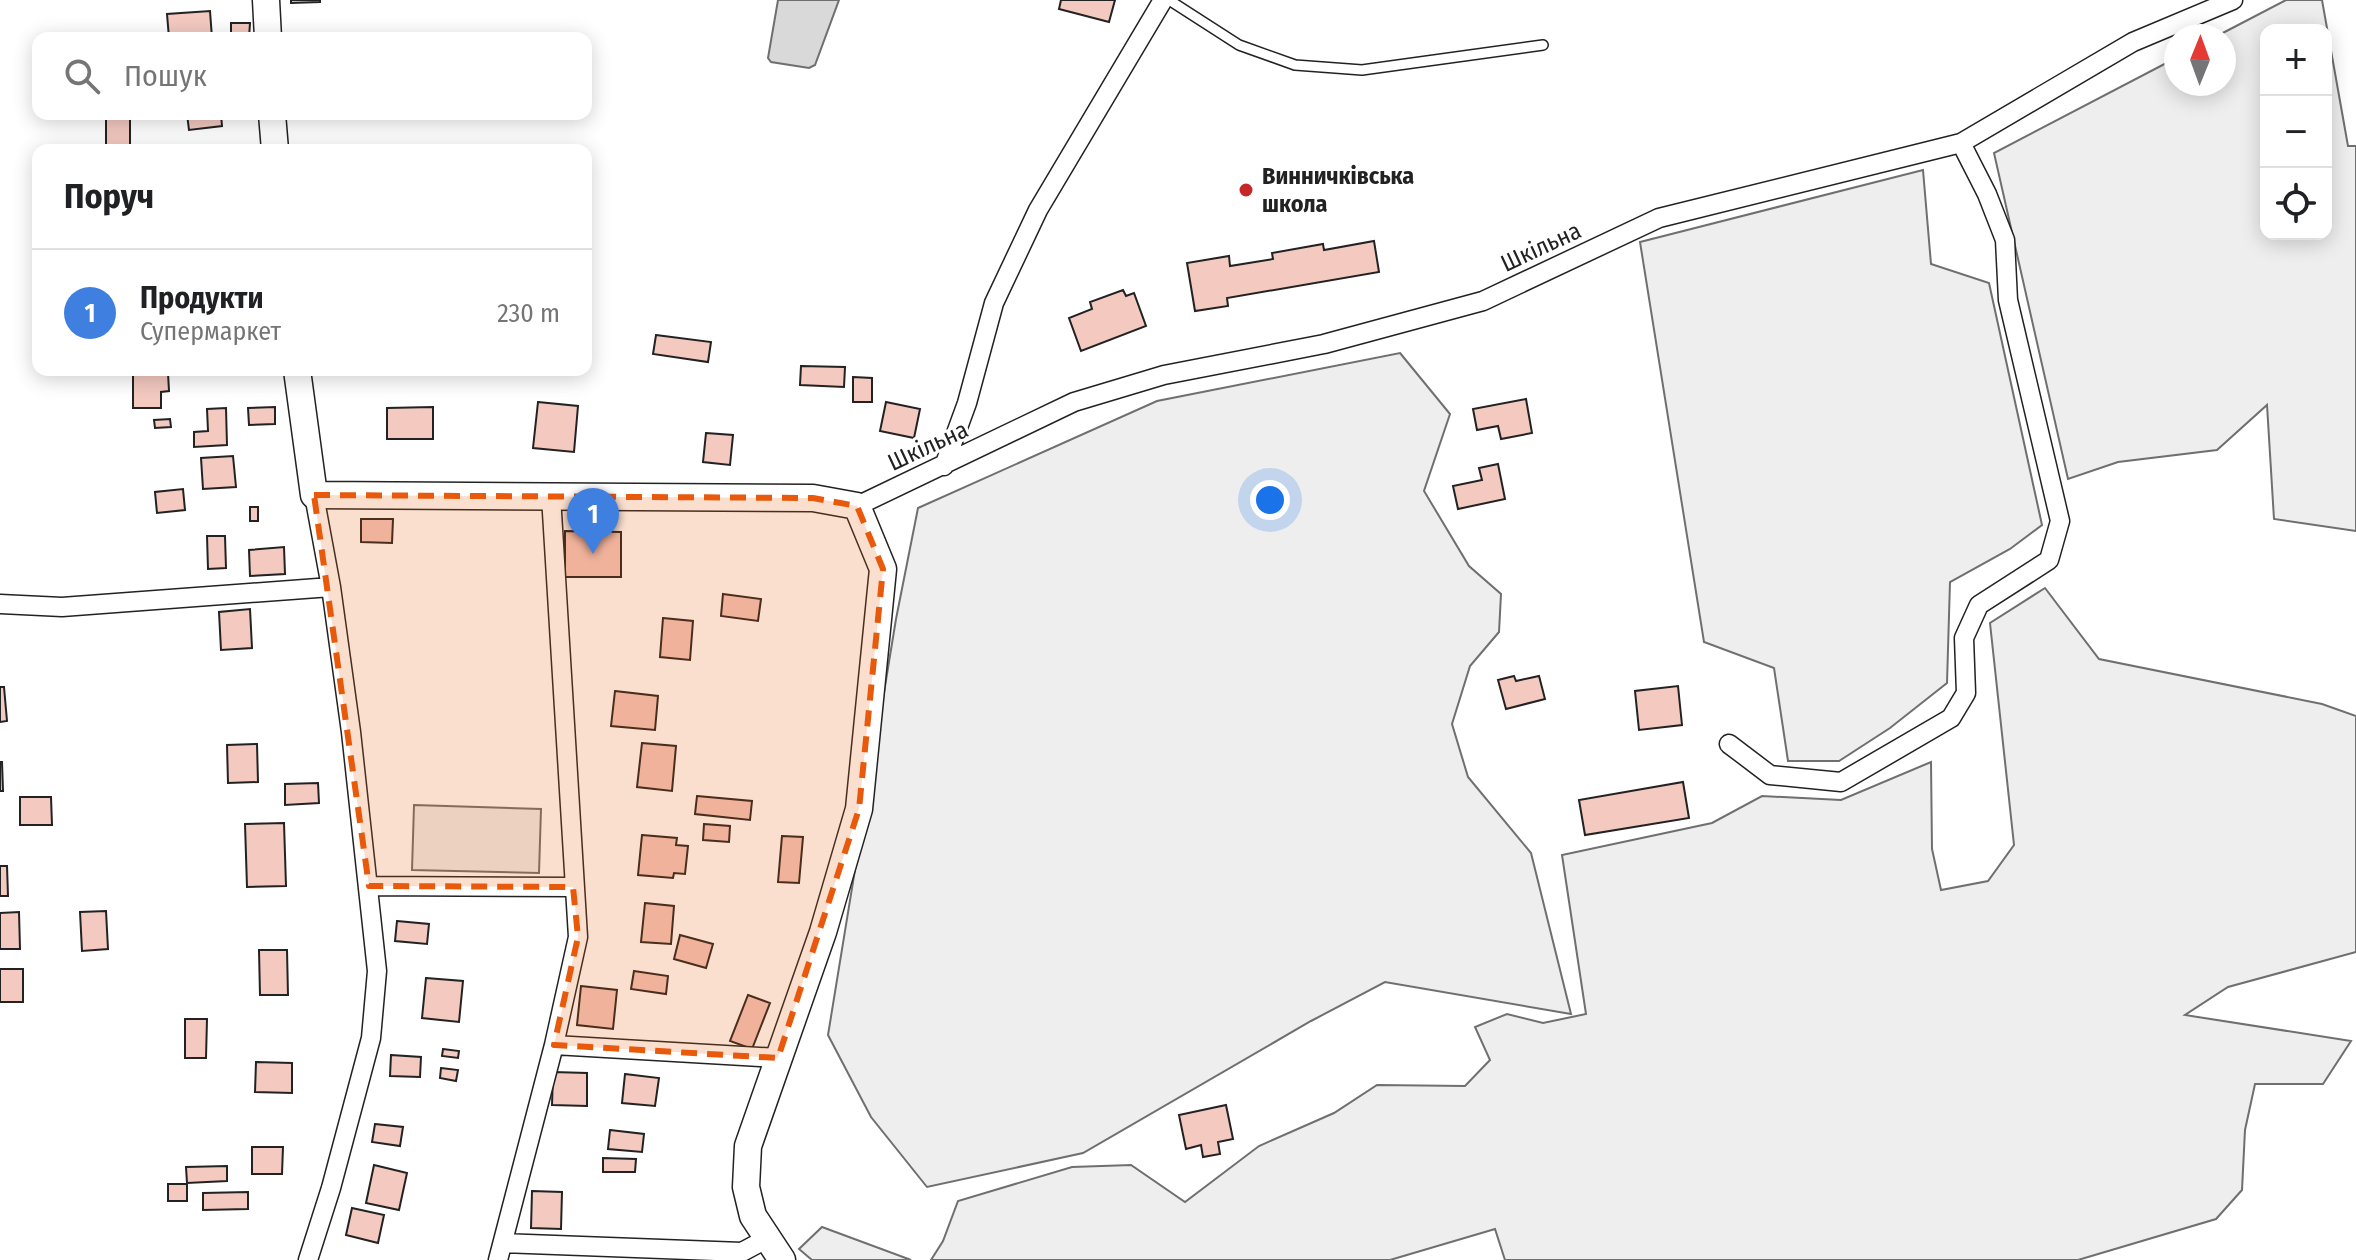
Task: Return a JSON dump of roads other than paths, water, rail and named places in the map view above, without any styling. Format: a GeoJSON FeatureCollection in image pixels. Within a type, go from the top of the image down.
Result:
{"type":"FeatureCollection","features":[{"type":"Feature","properties":{"kind":"street"},"geometry":{"type":"LineString","coordinates":[[266,0],[268,32]]}},
{"type":"Feature","properties":{"kind":"street"},"geometry":{"type":"LineString","coordinates":[[944,466],[967,403],[994,303],[1025,236],[1091,117],[1166,0]]}},
{"type":"Feature","properties":{"kind":"street","name":"Шкільна"},"geometry":{"type":"LineString","coordinates":[[857,506],[1074,402],[1164,375],[1324,344],[1483,301],[1659,218],[1961,143],[2133,42],[2233,0]]}},
{"type":"Feature","properties":{"kind":"street"},"geometry":{"type":"LineString","coordinates":[[272,120],[274,144]]}},
{"type":"Feature","properties":{"kind":"street"},"geometry":{"type":"LineString","coordinates":[[1729,744],[1770,775],[1841,782],[1951,718],[1966,693],[1964,638],[1979,605],[2049,560],[2060,521],[2008,300],[2005,240],[1987,194],[1961,143]]}},
{"type":"Feature","properties":{"kind":"street"},"geometry":{"type":"LineString","coordinates":[[298,376],[314,495],[331,587],[377,971],[371,1038],[331,1188],[308,1260]]}},
{"type":"Feature","properties":{"kind":"street"},"geometry":{"type":"LineString","coordinates":[[314,495],[551,496],[813,498],[857,506],[883,569],[859,809],[823,932],[748,1146],[746,1187],[753,1216],[775,1249],[742,1252],[501,1252],[578,937],[551,496]]}},
{"type":"Feature","properties":{"kind":"street"},"geometry":{"type":"LineString","coordinates":[[0,604],[62,607],[331,587]]}},
{"type":"Feature","properties":{"kind":"street"},"geometry":{"type":"LineString","coordinates":[[369,886],[573,887]]}},
{"type":"Feature","properties":{"kind":"street"},"geometry":{"type":"LineString","coordinates":[[554,1045],[778,1058]]}},
{"type":"Feature","properties":{"kind":"lane"},"geometry":{"type":"LineString","coordinates":[[1166,0],[1239,45],[1295,65],[1362,70],[1543,45]]}},
{"type":"Feature","properties":{"kind":"place","name":"Винничківська школа"},"geometry":{"type":"Point","coordinates":[1246,190]}},
{"type":"Feature","properties":{"kind":"place","name":"Продукти"},"geometry":{"type":"Point","coordinates":[593,554]}}]}
